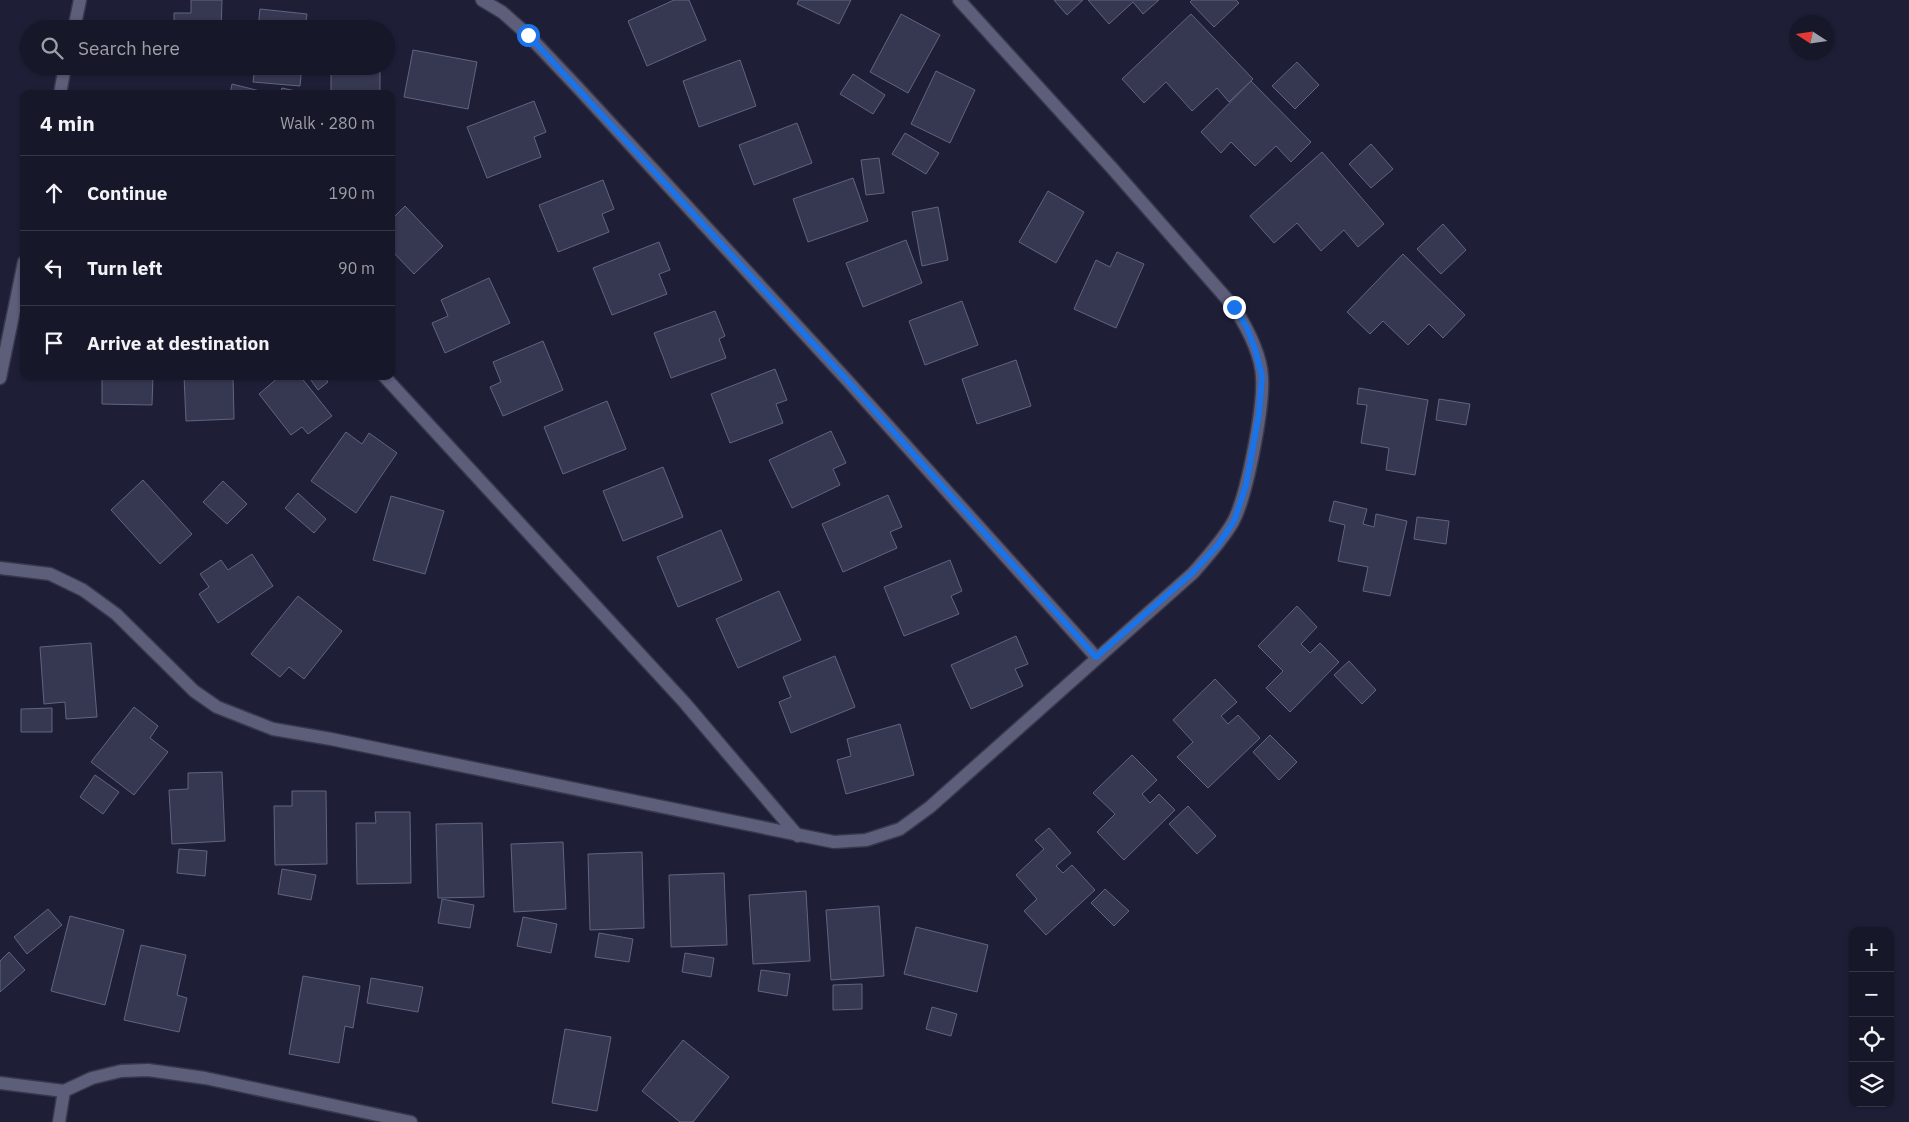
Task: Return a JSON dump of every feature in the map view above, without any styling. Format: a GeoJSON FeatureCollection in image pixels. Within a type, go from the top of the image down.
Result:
{"type":"FeatureCollection","features":[{"type":"Feature","properties":{"kind":"street"},"geometry":{"type":"LineString","coordinates":[[76,20],[80,0]]}},
{"type":"Feature","properties":{"kind":"street"},"geometry":{"type":"LineString","coordinates":[[482,0],[502,12],[528,35],[573,82],[853,386],[1096,657]]}},
{"type":"Feature","properties":{"kind":"street"},"geometry":{"type":"LineString","coordinates":[[0,568],[50,574],[83,590],[116,614],[194,691],[217,707],[273,729],[331,739],[834,842],[866,840],[900,829],[930,807],[1192,573],[1218,545],[1234,521],[1246,485],[1259,414],[1262,376],[1255,349],[1246,326],[1234,307],[1111,167],[959,0]]}},
{"type":"Feature","properties":{"kind":"street"},"geometry":{"type":"LineString","coordinates":[[61,90],[64,75]]}},
{"type":"Feature","properties":{"kind":"street"},"geometry":{"type":"LineString","coordinates":[[0,378],[20,281]]}},
{"type":"Feature","properties":{"kind":"street"},"geometry":{"type":"LineString","coordinates":[[388,380],[684,702],[798,836]]}},
{"type":"Feature","properties":{"kind":"street"},"geometry":{"type":"LineString","coordinates":[[0,1083],[64,1091],[92,1078],[121,1071],[148,1070],[205,1078],[411,1122]]}},
{"type":"Feature","properties":{"kind":"street"},"geometry":{"type":"LineString","coordinates":[[59,1122],[64,1091]]}},
{"type":"Feature","properties":{"kind":"building"},"geometry":{"type":"Polygon","coordinates":[[[191,0],[222,0],[221,20],[174,20],[174,13],[191,13],[191,0]]]}},
{"type":"Feature","properties":{"kind":"building"},"geometry":{"type":"Polygon","coordinates":[[[674,0],[689,0],[706,40],[647,66],[628,21],[674,0]]]}},
{"type":"Feature","properties":{"kind":"building"},"geometry":{"type":"Polygon","coordinates":[[[799,0],[851,0],[839,24],[797,4],[799,0]]]}},
{"type":"Feature","properties":{"kind":"building"},"geometry":{"type":"Polygon","coordinates":[[[1054,0],[1083,0],[1067,15],[1054,0]]]}},
{"type":"Feature","properties":{"kind":"building"},"geometry":{"type":"Polygon","coordinates":[[[1088,0],[1159,0],[1143,14],[1133,2],[1109,24],[1088,0]]]}},
{"type":"Feature","properties":{"kind":"building"},"geometry":{"type":"Polygon","coordinates":[[[1192,0],[1236,0],[1239,3],[1214,27],[1190,2],[1192,0]]]}},
{"type":"Feature","properties":{"kind":"building"},"geometry":{"type":"Polygon","coordinates":[[[260,9],[307,14],[306,20],[259,20],[260,9]]]}},
{"type":"Feature","properties":{"kind":"building"},"geometry":{"type":"Polygon","coordinates":[[[901,14],[940,35],[908,93],[870,72],[901,14]]]}},
{"type":"Feature","properties":{"kind":"building"},"geometry":{"type":"Polygon","coordinates":[[[1191,14],[1253,79],[1229,102],[1217,88],[1192,111],[1166,82],[1144,103],[1122,79],[1191,14]]]}},
{"type":"Feature","properties":{"kind":"building"},"geometry":{"type":"Polygon","coordinates":[[[413,50],[477,62],[468,109],[404,97],[413,50]]]}},
{"type":"Feature","properties":{"kind":"building"},"geometry":{"type":"Polygon","coordinates":[[[740,60],[756,106],[699,127],[683,81],[740,60]]]}},
{"type":"Feature","properties":{"kind":"building"},"geometry":{"type":"Polygon","coordinates":[[[1297,62],[1319,85],[1295,109],[1272,86],[1297,62]]]}},
{"type":"Feature","properties":{"kind":"building"},"geometry":{"type":"Polygon","coordinates":[[[936,71],[975,90],[950,143],[911,124],[936,71]]]}},
{"type":"Feature","properties":{"kind":"building"},"geometry":{"type":"Polygon","coordinates":[[[853,74],[885,95],[873,114],[840,94],[853,74]]]}},
{"type":"Feature","properties":{"kind":"building"},"geometry":{"type":"Polygon","coordinates":[[[254,75],[301,75],[300,86],[253,82],[254,75]]]}},
{"type":"Feature","properties":{"kind":"building"},"geometry":{"type":"Polygon","coordinates":[[[331,75],[380,75],[380,90],[331,90],[331,75]]]}},
{"type":"Feature","properties":{"kind":"building"},"geometry":{"type":"Polygon","coordinates":[[[1251,81],[1311,142],[1291,162],[1276,146],[1255,166],[1231,142],[1221,153],[1201,132],[1251,81]]]}},
{"type":"Feature","properties":{"kind":"building"},"geometry":{"type":"Polygon","coordinates":[[[232,84],[256,90],[231,90],[232,84]]]}},
{"type":"Feature","properties":{"kind":"building"},"geometry":{"type":"Polygon","coordinates":[[[534,101],[546,132],[534,137],[541,157],[487,178],[467,127],[534,101]]]}},
{"type":"Feature","properties":{"kind":"building"},"geometry":{"type":"Polygon","coordinates":[[[797,123],[812,163],[754,185],[739,145],[797,123]]]}},
{"type":"Feature","properties":{"kind":"building"},"geometry":{"type":"Polygon","coordinates":[[[905,133],[939,153],[926,174],[892,154],[905,133]]]}},
{"type":"Feature","properties":{"kind":"building"},"geometry":{"type":"Polygon","coordinates":[[[1371,144],[1393,169],[1371,188],[1349,164],[1371,144]]]}},
{"type":"Feature","properties":{"kind":"building"},"geometry":{"type":"Polygon","coordinates":[[[1322,152],[1384,224],[1358,247],[1344,230],[1321,251],[1297,223],[1274,243],[1250,216],[1322,152]]]}},
{"type":"Feature","properties":{"kind":"building"},"geometry":{"type":"Polygon","coordinates":[[[879,158],[884,193],[866,195],[861,160],[879,158]]]}},
{"type":"Feature","properties":{"kind":"building"},"geometry":{"type":"Polygon","coordinates":[[[853,178],[868,221],[808,242],[793,199],[853,178]]]}},
{"type":"Feature","properties":{"kind":"building"},"geometry":{"type":"Polygon","coordinates":[[[603,180],[614,209],[602,214],[609,232],[558,252],[539,205],[603,180]]]}},
{"type":"Feature","properties":{"kind":"building"},"geometry":{"type":"Polygon","coordinates":[[[1048,191],[1084,212],[1056,263],[1019,242],[1048,191]]]}},
{"type":"Feature","properties":{"kind":"building"},"geometry":{"type":"Polygon","coordinates":[[[405,206],[443,246],[414,274],[395,254],[395,216],[405,206]]]}},
{"type":"Feature","properties":{"kind":"building"},"geometry":{"type":"Polygon","coordinates":[[[938,207],[948,260],[922,266],[912,212],[938,207]]]}},
{"type":"Feature","properties":{"kind":"building"},"geometry":{"type":"Polygon","coordinates":[[[1443,224],[1466,250],[1441,274],[1417,249],[1443,224]]]}},
{"type":"Feature","properties":{"kind":"building"},"geometry":{"type":"Polygon","coordinates":[[[906,240],[922,283],[863,307],[846,263],[906,240]]]}},
{"type":"Feature","properties":{"kind":"building"},"geometry":{"type":"Polygon","coordinates":[[[659,242],[670,270],[659,274],[667,294],[612,315],[593,268],[659,242]]]}},
{"type":"Feature","properties":{"kind":"building"},"geometry":{"type":"Polygon","coordinates":[[[1117,252],[1144,264],[1116,328],[1074,309],[1096,260],[1110,267],[1117,252]]]}},
{"type":"Feature","properties":{"kind":"building"},"geometry":{"type":"Polygon","coordinates":[[[1403,254],[1465,315],[1443,338],[1429,324],[1408,345],[1383,321],[1370,334],[1347,312],[1403,254]]]}},
{"type":"Feature","properties":{"kind":"building"},"geometry":{"type":"Polygon","coordinates":[[[489,278],[510,323],[445,353],[432,323],[448,316],[441,300],[489,278]]]}},
{"type":"Feature","properties":{"kind":"building"},"geometry":{"type":"Polygon","coordinates":[[[962,301],[978,345],[925,365],[909,321],[962,301]]]}},
{"type":"Feature","properties":{"kind":"building"},"geometry":{"type":"Polygon","coordinates":[[[715,311],[725,336],[719,339],[726,358],[671,378],[654,333],[715,311]]]}},
{"type":"Feature","properties":{"kind":"building"},"geometry":{"type":"Polygon","coordinates":[[[543,341],[563,390],[503,416],[490,387],[501,382],[493,362],[543,341]]]}},
{"type":"Feature","properties":{"kind":"building"},"geometry":{"type":"Polygon","coordinates":[[[1016,360],[1031,406],[977,424],[962,379],[1016,360]]]}},
{"type":"Feature","properties":{"kind":"building"},"geometry":{"type":"Polygon","coordinates":[[[775,369],[787,400],[776,404],[783,423],[730,443],[711,394],[775,369]]]}},
{"type":"Feature","properties":{"kind":"building"},"geometry":{"type":"Polygon","coordinates":[[[102,380],[153,380],[152,405],[102,404],[102,380]]]}},
{"type":"Feature","properties":{"kind":"building"},"geometry":{"type":"Polygon","coordinates":[[[184,380],[233,380],[234,419],[186,421],[184,380]]]}},
{"type":"Feature","properties":{"kind":"building"},"geometry":{"type":"Polygon","coordinates":[[[275,380],[303,380],[332,416],[308,434],[302,427],[291,435],[259,394],[275,380]]]}},
{"type":"Feature","properties":{"kind":"building"},"geometry":{"type":"Polygon","coordinates":[[[311,380],[327,380],[328,382],[318,390],[311,380]]]}},
{"type":"Feature","properties":{"kind":"building"},"geometry":{"type":"Polygon","coordinates":[[[1359,388],[1428,400],[1415,475],[1386,470],[1389,448],[1361,443],[1367,405],[1357,404],[1359,388]]]}},
{"type":"Feature","properties":{"kind":"building"},"geometry":{"type":"Polygon","coordinates":[[[1439,399],[1470,404],[1466,425],[1436,420],[1439,399]]]}},
{"type":"Feature","properties":{"kind":"building"},"geometry":{"type":"Polygon","coordinates":[[[607,401],[626,449],[563,474],[544,427],[607,401]]]}},
{"type":"Feature","properties":{"kind":"building"},"geometry":{"type":"Polygon","coordinates":[[[831,431],[846,463],[833,469],[840,485],[792,508],[769,460],[831,431]]]}},
{"type":"Feature","properties":{"kind":"building"},"geometry":{"type":"Polygon","coordinates":[[[346,432],[362,444],[369,433],[397,453],[356,513],[311,481],[346,432]]]}},
{"type":"Feature","properties":{"kind":"building"},"geometry":{"type":"Polygon","coordinates":[[[663,467],[683,517],[623,541],[603,491],[663,467]]]}},
{"type":"Feature","properties":{"kind":"building"},"geometry":{"type":"Polygon","coordinates":[[[143,480],[192,534],[160,564],[111,510],[143,480]]]}},
{"type":"Feature","properties":{"kind":"building"},"geometry":{"type":"Polygon","coordinates":[[[223,481],[247,504],[227,524],[203,502],[223,481]]]}},
{"type":"Feature","properties":{"kind":"building"},"geometry":{"type":"Polygon","coordinates":[[[298,493],[326,519],[314,533],[285,508],[298,493]]]}},
{"type":"Feature","properties":{"kind":"building"},"geometry":{"type":"Polygon","coordinates":[[[888,495],[902,527],[890,532],[897,548],[843,572],[822,524],[888,495]]]}},
{"type":"Feature","properties":{"kind":"building"},"geometry":{"type":"Polygon","coordinates":[[[391,496],[444,511],[425,574],[373,560],[391,496]]]}},
{"type":"Feature","properties":{"kind":"building"},"geometry":{"type":"Polygon","coordinates":[[[1334,501],[1367,509],[1363,524],[1374,527],[1376,514],[1407,521],[1390,596],[1363,591],[1368,567],[1338,561],[1345,525],[1329,521],[1334,501]]]}},
{"type":"Feature","properties":{"kind":"building"},"geometry":{"type":"Polygon","coordinates":[[[1417,517],[1449,521],[1446,544],[1414,539],[1417,517]]]}},
{"type":"Feature","properties":{"kind":"building"},"geometry":{"type":"Polygon","coordinates":[[[721,530],[742,580],[678,607],[657,557],[721,530]]]}},
{"type":"Feature","properties":{"kind":"building"},"geometry":{"type":"Polygon","coordinates":[[[252,554],[273,586],[218,623],[199,594],[209,587],[200,574],[221,560],[228,570],[252,554]]]}},
{"type":"Feature","properties":{"kind":"building"},"geometry":{"type":"Polygon","coordinates":[[[950,560],[962,591],[951,596],[959,614],[904,636],[884,587],[950,560]]]}},
{"type":"Feature","properties":{"kind":"building"},"geometry":{"type":"Polygon","coordinates":[[[779,591],[801,640],[738,668],[716,619],[779,591]]]}},
{"type":"Feature","properties":{"kind":"building"},"geometry":{"type":"Polygon","coordinates":[[[298,596],[342,631],[304,679],[289,667],[280,677],[251,654],[298,596]]]}},
{"type":"Feature","properties":{"kind":"building"},"geometry":{"type":"Polygon","coordinates":[[[1297,606],[1317,627],[1301,644],[1310,653],[1320,643],[1339,662],[1290,712],[1266,688],[1283,671],[1258,646],[1297,606]]]}},
{"type":"Feature","properties":{"kind":"building"},"geometry":{"type":"Polygon","coordinates":[[[1016,636],[1028,664],[1015,669],[1023,686],[971,709],[951,665],[1016,636]]]}},
{"type":"Feature","properties":{"kind":"building"},"geometry":{"type":"Polygon","coordinates":[[[91,643],[97,717],[66,719],[65,702],[44,704],[40,647],[91,643]]]}},
{"type":"Feature","properties":{"kind":"building"},"geometry":{"type":"Polygon","coordinates":[[[835,656],[855,707],[791,733],[779,702],[791,697],[783,677],[835,656]]]}},
{"type":"Feature","properties":{"kind":"building"},"geometry":{"type":"Polygon","coordinates":[[[1349,661],[1376,690],[1362,704],[1334,675],[1349,661]]]}},
{"type":"Feature","properties":{"kind":"building"},"geometry":{"type":"Polygon","coordinates":[[[1215,679],[1237,702],[1221,716],[1228,724],[1238,715],[1260,738],[1208,788],[1177,757],[1193,742],[1173,720],[1215,679]]]}},
{"type":"Feature","properties":{"kind":"building"},"geometry":{"type":"Polygon","coordinates":[[[134,707],[158,726],[150,738],[168,752],[134,795],[91,762],[134,707]]]}},
{"type":"Feature","properties":{"kind":"building"},"geometry":{"type":"Polygon","coordinates":[[[52,708],[52,732],[21,732],[21,709],[52,708]]]}},
{"type":"Feature","properties":{"kind":"building"},"geometry":{"type":"Polygon","coordinates":[[[900,724],[914,775],[846,794],[837,760],[851,756],[847,739],[900,724]]]}},
{"type":"Feature","properties":{"kind":"building"},"geometry":{"type":"Polygon","coordinates":[[[1270,735],[1297,762],[1279,780],[1253,752],[1270,735]]]}},
{"type":"Feature","properties":{"kind":"building"},"geometry":{"type":"Polygon","coordinates":[[[1132,755],[1157,780],[1142,794],[1150,803],[1159,794],[1175,810],[1124,860],[1097,832],[1115,814],[1093,793],[1132,755]]]}},
{"type":"Feature","properties":{"kind":"building"},"geometry":{"type":"Polygon","coordinates":[[[222,772],[225,841],[172,844],[169,790],[188,789],[188,773],[222,772]]]}},
{"type":"Feature","properties":{"kind":"building"},"geometry":{"type":"Polygon","coordinates":[[[95,775],[119,792],[103,814],[80,797],[95,775]]]}},
{"type":"Feature","properties":{"kind":"building"},"geometry":{"type":"Polygon","coordinates":[[[292,791],[326,791],[327,864],[275,865],[274,806],[292,806],[292,791]]]}},
{"type":"Feature","properties":{"kind":"building"},"geometry":{"type":"Polygon","coordinates":[[[1188,806],[1216,836],[1197,854],[1169,824],[1188,806]]]}},
{"type":"Feature","properties":{"kind":"building"},"geometry":{"type":"Polygon","coordinates":[[[375,812],[410,812],[411,883],[357,884],[356,823],[376,823],[375,812]]]}},
{"type":"Feature","properties":{"kind":"building"},"geometry":{"type":"Polygon","coordinates":[[[482,823],[484,897],[438,898],[436,824],[482,823]]]}},
{"type":"Feature","properties":{"kind":"building"},"geometry":{"type":"Polygon","coordinates":[[[1049,828],[1071,853],[1056,866],[1063,873],[1072,865],[1095,890],[1046,935],[1024,911],[1037,899],[1016,875],[1044,849],[1035,840],[1049,828]]]}},
{"type":"Feature","properties":{"kind":"building"},"geometry":{"type":"Polygon","coordinates":[[[563,842],[566,909],[514,912],[511,844],[563,842]]]}},
{"type":"Feature","properties":{"kind":"building"},"geometry":{"type":"Polygon","coordinates":[[[179,849],[207,851],[205,876],[177,873],[179,849]]]}},
{"type":"Feature","properties":{"kind":"building"},"geometry":{"type":"Polygon","coordinates":[[[642,852],[644,928],[590,930],[588,854],[642,852]]]}},
{"type":"Feature","properties":{"kind":"building"},"geometry":{"type":"Polygon","coordinates":[[[282,869],[316,875],[311,900],[278,894],[282,869]]]}},
{"type":"Feature","properties":{"kind":"building"},"geometry":{"type":"Polygon","coordinates":[[[724,873],[727,945],[671,947],[669,875],[724,873]]]}},
{"type":"Feature","properties":{"kind":"building"},"geometry":{"type":"Polygon","coordinates":[[[1105,889],[1129,911],[1114,926],[1091,903],[1105,889]]]}},
{"type":"Feature","properties":{"kind":"building"},"geometry":{"type":"Polygon","coordinates":[[[806,891],[810,961],[753,964],[749,895],[806,891]]]}},
{"type":"Feature","properties":{"kind":"building"},"geometry":{"type":"Polygon","coordinates":[[[442,899],[474,905],[470,928],[438,923],[442,899]]]}},
{"type":"Feature","properties":{"kind":"building"},"geometry":{"type":"Polygon","coordinates":[[[879,906],[884,976],[831,980],[826,910],[879,906]]]}},
{"type":"Feature","properties":{"kind":"building"},"geometry":{"type":"Polygon","coordinates":[[[48,909],[62,925],[27,954],[14,937],[48,909]]]}},
{"type":"Feature","properties":{"kind":"building"},"geometry":{"type":"Polygon","coordinates":[[[70,916],[124,930],[105,1005],[51,991],[70,916]]]}},
{"type":"Feature","properties":{"kind":"building"},"geometry":{"type":"Polygon","coordinates":[[[523,917],[557,924],[551,953],[517,946],[523,917]]]}},
{"type":"Feature","properties":{"kind":"building"},"geometry":{"type":"Polygon","coordinates":[[[916,927],[988,945],[977,992],[904,974],[916,927]]]}},
{"type":"Feature","properties":{"kind":"building"},"geometry":{"type":"Polygon","coordinates":[[[599,933],[633,939],[629,962],[595,957],[599,933]]]}},
{"type":"Feature","properties":{"kind":"building"},"geometry":{"type":"Polygon","coordinates":[[[141,945],[186,955],[177,995],[187,998],[179,1032],[124,1020],[141,945]]]}},
{"type":"Feature","properties":{"kind":"building"},"geometry":{"type":"Polygon","coordinates":[[[9,952],[25,970],[0,992],[0,961],[9,952]]]}},
{"type":"Feature","properties":{"kind":"building"},"geometry":{"type":"Polygon","coordinates":[[[685,953],[714,958],[711,977],[682,972],[685,953]]]}},
{"type":"Feature","properties":{"kind":"building"},"geometry":{"type":"Polygon","coordinates":[[[761,970],[790,974],[787,996],[758,991],[761,970]]]}},
{"type":"Feature","properties":{"kind":"building"},"geometry":{"type":"Polygon","coordinates":[[[303,976],[360,986],[353,1028],[345,1026],[339,1063],[289,1054],[303,976]]]}},
{"type":"Feature","properties":{"kind":"building"},"geometry":{"type":"Polygon","coordinates":[[[371,978],[423,987],[418,1012],[367,1003],[371,978]]]}},
{"type":"Feature","properties":{"kind":"building"},"geometry":{"type":"Polygon","coordinates":[[[862,984],[862,1009],[833,1010],[833,985],[862,984]]]}},
{"type":"Feature","properties":{"kind":"building"},"geometry":{"type":"Polygon","coordinates":[[[932,1007],[957,1014],[951,1036],[926,1029],[932,1007]]]}},
{"type":"Feature","properties":{"kind":"building"},"geometry":{"type":"Polygon","coordinates":[[[565,1029],[611,1037],[597,1111],[552,1103],[565,1029]]]}},
{"type":"Feature","properties":{"kind":"building"},"geometry":{"type":"Polygon","coordinates":[[[683,1040],[729,1077],[693,1122],[680,1122],[642,1091],[683,1040]]]}},
{"type":"Feature","properties":{"kind":"route"},"geometry":{"type":"LineString","coordinates":[[528,35],[846,379],[1096,657],[1192,573],[1218,545],[1234,521],[1246,485],[1259,414],[1262,376],[1255,349],[1246,326],[1234,307]]}}]}
